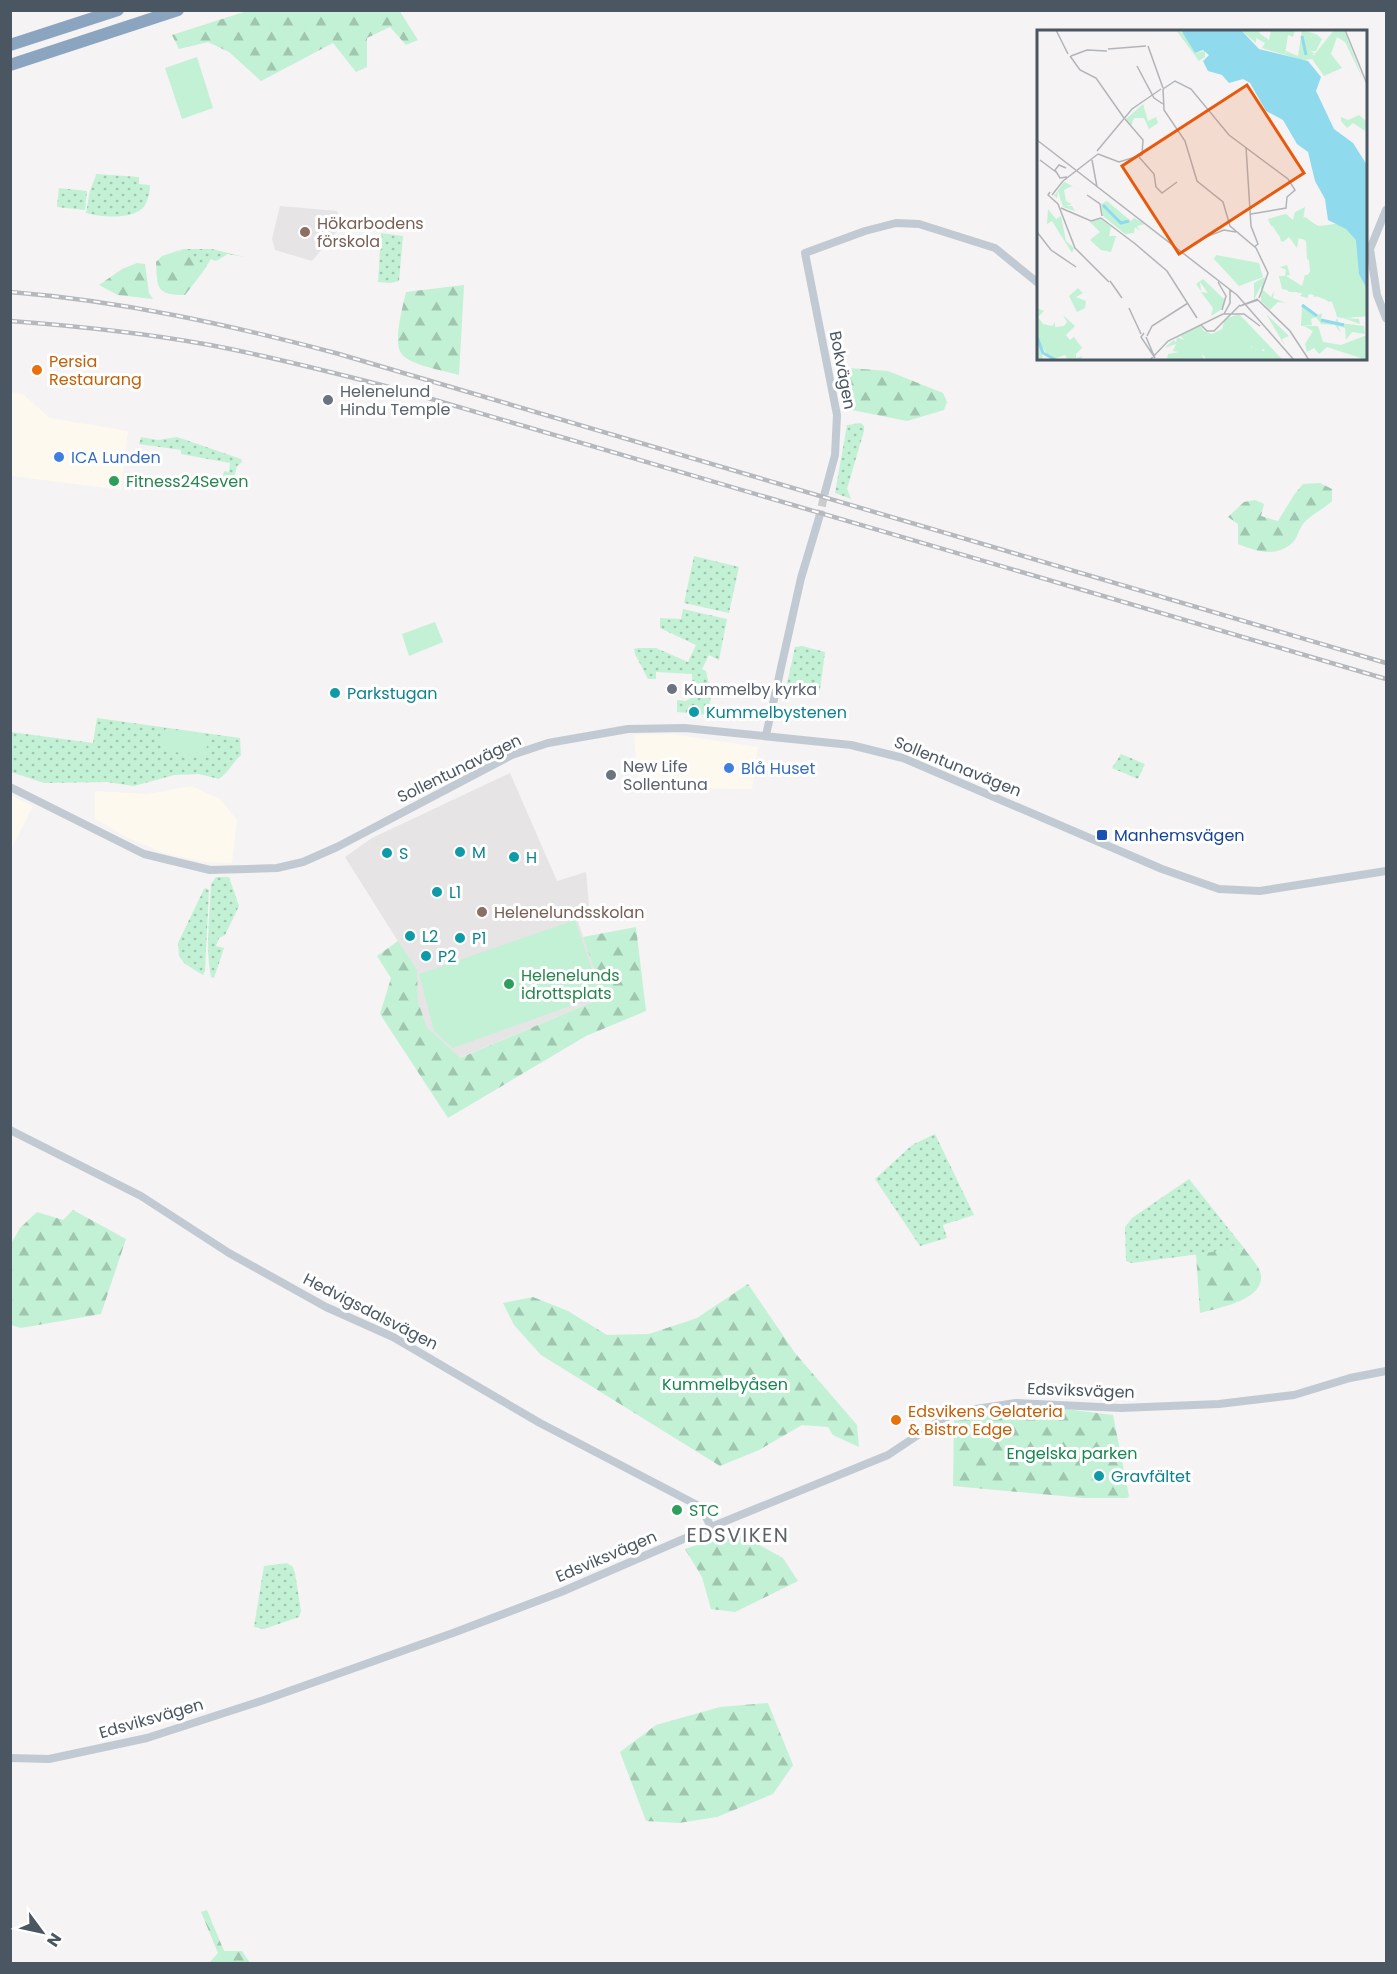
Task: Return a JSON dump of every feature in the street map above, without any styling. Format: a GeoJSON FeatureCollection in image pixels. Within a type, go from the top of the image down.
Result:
{"type":"FeatureCollection","features":[{"type":"Feature","properties":{"kind":"highway"},"geometry":{"type":"LineString","coordinates":[[10,45],[118,10]]}},
{"type":"Feature","properties":{"kind":"highway"},"geometry":{"type":"LineString","coordinates":[[10,65],[178,10]]}},
{"type":"Feature","properties":{"kind":"street"},"geometry":{"type":"LineString","coordinates":[[1386,210],[1368,249],[1377,295],[1386,318]]}},
{"type":"Feature","properties":{"kind":"street","name":"Bokvägen"},"geometry":{"type":"LineString","coordinates":[[825,492],[835,455],[837,415],[805,253],[865,231],[896,223],[919,224],[995,248],[1037,282]]}},
{"type":"Feature","properties":{"kind":"street"},"geometry":{"type":"LineString","coordinates":[[766,735],[801,578],[819,518]]}},
{"type":"Feature","properties":{"kind":"street","name":"Sollentunavägen"},"geometry":{"type":"LineString","coordinates":[[10,787],[144,854],[210,870],[263,869],[303,862],[329,851],[512,756],[548,743],[610,731],[660,727],[766,735],[860,746],[903,758],[1162,869],[1219,889],[1260,891],[1386,871]]}},
{"type":"Feature","properties":{"kind":"street","name":"Hedvigsdalsvägen"},"geometry":{"type":"LineString","coordinates":[[10,1130],[141,1196],[229,1253],[326,1307],[393,1337],[540,1423],[697,1505],[711,1527]]}},
{"type":"Feature","properties":{"kind":"street","name":"Edsviksvägen"},"geometry":{"type":"LineString","coordinates":[[10,1758],[49,1759],[147,1738],[264,1700],[453,1633],[561,1592],[711,1527],[888,1455],[942,1419],[974,1409],[1016,1403],[1121,1408],[1219,1404],[1294,1395],[1350,1378],[1386,1371]]}},
{"type":"Feature","properties":{"kind":"shaded area","name":"Hökarbodens förskola"},"geometry":{"type":"Polygon","coordinates":[[[280,206],[337,211],[342,225],[312,261],[275,250],[272,239],[280,206]]]}},
{"type":"Feature","properties":{"kind":"shaded area"},"geometry":{"type":"Polygon","coordinates":[[[11,392],[23,394],[50,418],[128,431],[121,490],[11,476],[11,392]]]}},
{"type":"Feature","properties":{"kind":"shaded area"},"geometry":{"type":"Polygon","coordinates":[[[672,734],[758,747],[752,789],[638,788],[634,735],[672,734]]]}},
{"type":"Feature","properties":{"kind":"shaded area","name":"Helenelundsskolan"},"geometry":{"type":"Polygon","coordinates":[[[510,773],[557,881],[586,872],[589,905],[577,919],[604,997],[459,1058],[427,1027],[418,1002],[416,970],[345,857],[372,838],[510,773]]]}},
{"type":"Feature","properties":{"kind":"shaded area"},"geometry":{"type":"Polygon","coordinates":[[[191,786],[220,799],[237,820],[232,863],[205,862],[164,853],[126,837],[95,819],[95,791],[147,794],[191,786]]]}},
{"type":"Feature","properties":{"kind":"shaded area"},"geometry":{"type":"Polygon","coordinates":[[[11,795],[33,806],[11,850],[11,795]]]}},
{"type":"Feature","properties":{"kind":"green space"},"geometry":{"type":"Polygon","coordinates":[[[399,10],[418,40],[406,45],[390,27],[367,38],[367,67],[356,72],[333,43],[261,81],[229,52],[208,42],[179,49],[172,35],[247,11],[399,10]]]}},
{"type":"Feature","properties":{"kind":"green space"},"geometry":{"type":"Polygon","coordinates":[[[197,57],[213,108],[182,119],[165,68],[197,57]]]}},
{"type":"Feature","properties":{"kind":"green space"},"geometry":{"type":"Polygon","coordinates":[[[96,174],[139,177],[139,184],[150,185],[145,206],[137,212],[123,216],[99,216],[86,213],[89,194],[96,174]]]}},
{"type":"Feature","properties":{"kind":"green space"},"geometry":{"type":"Polygon","coordinates":[[[59,188],[87,191],[85,210],[57,207],[59,188]]]}},
{"type":"Feature","properties":{"kind":"green space"},"geometry":{"type":"Polygon","coordinates":[[[381,233],[403,236],[399,281],[378,282],[381,233]]]}},
{"type":"Feature","properties":{"kind":"green space"},"geometry":{"type":"Polygon","coordinates":[[[212,249],[245,257],[228,254],[216,261],[211,259],[202,273],[192,258],[177,251],[212,249]]]}},
{"type":"Feature","properties":{"kind":"green space"},"geometry":{"type":"Polygon","coordinates":[[[177,251],[193,257],[202,273],[185,295],[164,292],[160,289],[157,279],[156,262],[162,256],[177,251]]]}},
{"type":"Feature","properties":{"kind":"green space"},"geometry":{"type":"Polygon","coordinates":[[[137,263],[145,264],[149,293],[153,299],[118,295],[99,285],[122,269],[137,263]]]}},
{"type":"Feature","properties":{"kind":"green space"},"geometry":{"type":"Polygon","coordinates":[[[464,285],[459,375],[419,364],[405,357],[401,353],[398,340],[399,323],[406,292],[464,285]]]}},
{"type":"Feature","properties":{"kind":"green space"},"geometry":{"type":"Polygon","coordinates":[[[836,367],[888,371],[943,393],[947,402],[944,410],[907,421],[847,409],[836,367]]]}},
{"type":"Feature","properties":{"kind":"green space"},"geometry":{"type":"Polygon","coordinates":[[[861,423],[864,431],[847,489],[851,499],[835,493],[847,425],[861,423]]]}},
{"type":"Feature","properties":{"kind":"green space"},"geometry":{"type":"Polygon","coordinates":[[[141,437],[158,440],[177,437],[241,459],[242,462],[237,466],[234,477],[223,476],[224,471],[229,472],[230,463],[181,454],[181,450],[139,444],[141,437]]]}},
{"type":"Feature","properties":{"kind":"green space"},"geometry":{"type":"Polygon","coordinates":[[[1320,483],[1332,489],[1332,501],[1306,521],[1294,541],[1288,546],[1274,552],[1267,552],[1238,544],[1238,524],[1228,517],[1244,502],[1255,500],[1264,504],[1261,516],[1278,521],[1303,484],[1320,483]]]}},
{"type":"Feature","properties":{"kind":"green space"},"geometry":{"type":"Polygon","coordinates":[[[694,556],[739,567],[729,613],[684,603],[694,556]]]}},
{"type":"Feature","properties":{"kind":"green space"},"geometry":{"type":"Polygon","coordinates":[[[683,609],[727,619],[719,660],[709,655],[702,669],[706,671],[711,695],[708,715],[677,712],[677,700],[686,701],[693,697],[692,674],[656,672],[656,679],[648,679],[635,654],[634,649],[637,648],[656,648],[688,662],[696,645],[660,628],[660,618],[681,619],[683,609]]]}},
{"type":"Feature","properties":{"kind":"green space"},"geometry":{"type":"Polygon","coordinates":[[[435,622],[443,642],[409,656],[402,634],[435,622]]]}},
{"type":"Feature","properties":{"kind":"green space"},"geometry":{"type":"Polygon","coordinates":[[[802,646],[825,652],[820,690],[787,684],[795,647],[802,646]]]}},
{"type":"Feature","properties":{"kind":"green space"},"geometry":{"type":"Polygon","coordinates":[[[97,718],[240,738],[241,755],[219,779],[199,774],[174,775],[134,786],[107,782],[44,783],[11,772],[11,732],[93,743],[97,718]]]}},
{"type":"Feature","properties":{"kind":"green space"},"geometry":{"type":"Polygon","coordinates":[[[165,729],[209,736],[205,757],[162,750],[165,729]]]}},
{"type":"Feature","properties":{"kind":"green space"},"geometry":{"type":"Polygon","coordinates":[[[1121,754],[1145,764],[1138,779],[1112,768],[1121,754]]]}},
{"type":"Feature","properties":{"kind":"green space"},"geometry":{"type":"Polygon","coordinates":[[[216,877],[229,877],[239,906],[225,935],[219,938],[216,946],[224,948],[214,978],[211,977],[209,966],[208,942],[211,884],[216,877]]]}},
{"type":"Feature","properties":{"kind":"green space"},"geometry":{"type":"Polygon","coordinates":[[[206,888],[209,890],[203,975],[185,964],[179,956],[178,943],[206,888]]]}},
{"type":"Feature","properties":{"kind":"green space","name":"Helenelunds idrottsplats"},"geometry":{"type":"Polygon","coordinates":[[[575,920],[601,995],[453,1048],[434,1031],[419,974],[575,920]]]}},
{"type":"Feature","properties":{"kind":"green space"},"geometry":{"type":"Polygon","coordinates":[[[636,927],[646,1011],[586,1036],[448,1118],[380,1014],[391,978],[377,956],[398,941],[417,970],[418,1002],[427,1027],[460,1058],[604,997],[583,937],[636,927]]]}},
{"type":"Feature","properties":{"kind":"green space"},"geometry":{"type":"Polygon","coordinates":[[[935,1134],[974,1215],[943,1225],[947,1238],[920,1246],[875,1179],[912,1145],[935,1134]]]}},
{"type":"Feature","properties":{"kind":"green space"},"geometry":{"type":"Polygon","coordinates":[[[1189,1179],[1244,1248],[1132,1263],[1126,1261],[1125,1227],[1132,1218],[1189,1179]]]}},
{"type":"Feature","properties":{"kind":"green space"},"geometry":{"type":"Polygon","coordinates":[[[73,1210],[126,1239],[101,1314],[21,1328],[11,1325],[11,1244],[20,1228],[37,1212],[63,1220],[73,1210]]]}},
{"type":"Feature","properties":{"kind":"green space"},"geometry":{"type":"Polygon","coordinates":[[[1244,1248],[1259,1269],[1260,1285],[1255,1292],[1238,1302],[1200,1313],[1196,1254],[1244,1248]]]}},
{"type":"Feature","properties":{"kind":"green space","name":"Kummelbyåsen"},"geometry":{"type":"Polygon","coordinates":[[[748,1284],[795,1353],[857,1425],[859,1447],[833,1435],[828,1427],[802,1425],[759,1450],[720,1466],[541,1355],[514,1325],[503,1303],[533,1297],[568,1311],[607,1335],[649,1334],[697,1318],[748,1284]]]}},
{"type":"Feature","properties":{"kind":"green space","name":"Engelska parken"},"geometry":{"type":"Polygon","coordinates":[[[1026,1407],[1113,1415],[1129,1496],[1127,1498],[1084,1498],[953,1486],[954,1420],[992,1411],[1026,1407]]]}},
{"type":"Feature","properties":{"kind":"green space"},"geometry":{"type":"Polygon","coordinates":[[[736,1532],[783,1558],[798,1581],[735,1612],[711,1609],[702,1577],[685,1549],[736,1532]]]}},
{"type":"Feature","properties":{"kind":"green space"},"geometry":{"type":"Polygon","coordinates":[[[287,1563],[293,1567],[295,1573],[301,1611],[299,1617],[264,1629],[254,1627],[264,1566],[287,1563]]]}},
{"type":"Feature","properties":{"kind":"green space"},"geometry":{"type":"Polygon","coordinates":[[[768,1703],[793,1765],[773,1794],[717,1817],[679,1823],[646,1821],[620,1752],[656,1725],[720,1707],[768,1703]]]}},
{"type":"Feature","properties":{"kind":"green space"},"geometry":{"type":"Polygon","coordinates":[[[207,1910],[224,1951],[242,1951],[250,1963],[209,1963],[218,1953],[201,1912],[207,1910]]]}},
{"type":"Feature","properties":{"kind":"tunnel"},"geometry":{"type":"LineString","coordinates":[[819,518],[825,492]]}},
{"type":"Feature","properties":{"kind":"railway"},"geometry":{"type":"LineString","coordinates":[[10,292],[135,308],[258,333],[339,354],[1386,663]]}},
{"type":"Feature","properties":{"kind":"railway"},"geometry":{"type":"LineString","coordinates":[[10,321],[110,330],[210,345],[282,360],[401,390],[1386,679]]}},
{"type":"Feature","properties":{"kind":"place","name":"Hökarbodens förskola"},"geometry":{"type":"Point","coordinates":[305,232]}},
{"type":"Feature","properties":{"kind":"place","name":"Persia Restaurang"},"geometry":{"type":"Point","coordinates":[37,370]}},
{"type":"Feature","properties":{"kind":"place","name":"Helenelund Hindu Temple"},"geometry":{"type":"Point","coordinates":[328,400]}},
{"type":"Feature","properties":{"kind":"place","name":"ICA Lunden"},"geometry":{"type":"Point","coordinates":[59,457]}},
{"type":"Feature","properties":{"kind":"place","name":"Fitness24Seven"},"geometry":{"type":"Point","coordinates":[114,481]}},
{"type":"Feature","properties":{"kind":"place","name":"Kummelby kyrka"},"geometry":{"type":"Point","coordinates":[672,689]}},
{"type":"Feature","properties":{"kind":"place","name":"Parkstugan"},"geometry":{"type":"Point","coordinates":[335,693]}},
{"type":"Feature","properties":{"kind":"place","name":"Kummelbystenen"},"geometry":{"type":"Point","coordinates":[694,712]}},
{"type":"Feature","properties":{"kind":"place","name":"Blå Huset"},"geometry":{"type":"Point","coordinates":[729,768]}},
{"type":"Feature","properties":{"kind":"place","name":"New Life Sollentuna"},"geometry":{"type":"Point","coordinates":[611,775]}},
{"type":"Feature","properties":{"kind":"place","name":"Manhemsvägen"},"geometry":{"type":"Point","coordinates":[1102,835]}},
{"type":"Feature","properties":{"kind":"place","name":"M"},"geometry":{"type":"Point","coordinates":[460,852]}},
{"type":"Feature","properties":{"kind":"place","name":"S"},"geometry":{"type":"Point","coordinates":[387,853]}},
{"type":"Feature","properties":{"kind":"place","name":"H"},"geometry":{"type":"Point","coordinates":[514,857]}},
{"type":"Feature","properties":{"kind":"place","name":"L1"},"geometry":{"type":"Point","coordinates":[437,892]}},
{"type":"Feature","properties":{"kind":"place","name":"Helenelundsskolan"},"geometry":{"type":"Point","coordinates":[482,912]}},
{"type":"Feature","properties":{"kind":"place","name":"L2"},"geometry":{"type":"Point","coordinates":[410,936]}},
{"type":"Feature","properties":{"kind":"place","name":"P1"},"geometry":{"type":"Point","coordinates":[460,938]}},
{"type":"Feature","properties":{"kind":"place","name":"P2"},"geometry":{"type":"Point","coordinates":[426,956]}},
{"type":"Feature","properties":{"kind":"place","name":"Helenelunds idrottsplats"},"geometry":{"type":"Point","coordinates":[509,984]}},
{"type":"Feature","properties":{"kind":"place","name":"Edsvikens Gelateria & Bistro Edge"},"geometry":{"type":"Point","coordinates":[896,1420]}},
{"type":"Feature","properties":{"kind":"place","name":"Gravfältet"},"geometry":{"type":"Point","coordinates":[1099,1476]}},
{"type":"Feature","properties":{"kind":"place","name":"STC"},"geometry":{"type":"Point","coordinates":[677,1510]}},
{"type":"Feature","properties":{"kind":"district","name":"EDSVIKEN"},"geometry":{"type":"Point","coordinates":[738,1535]}}]}
